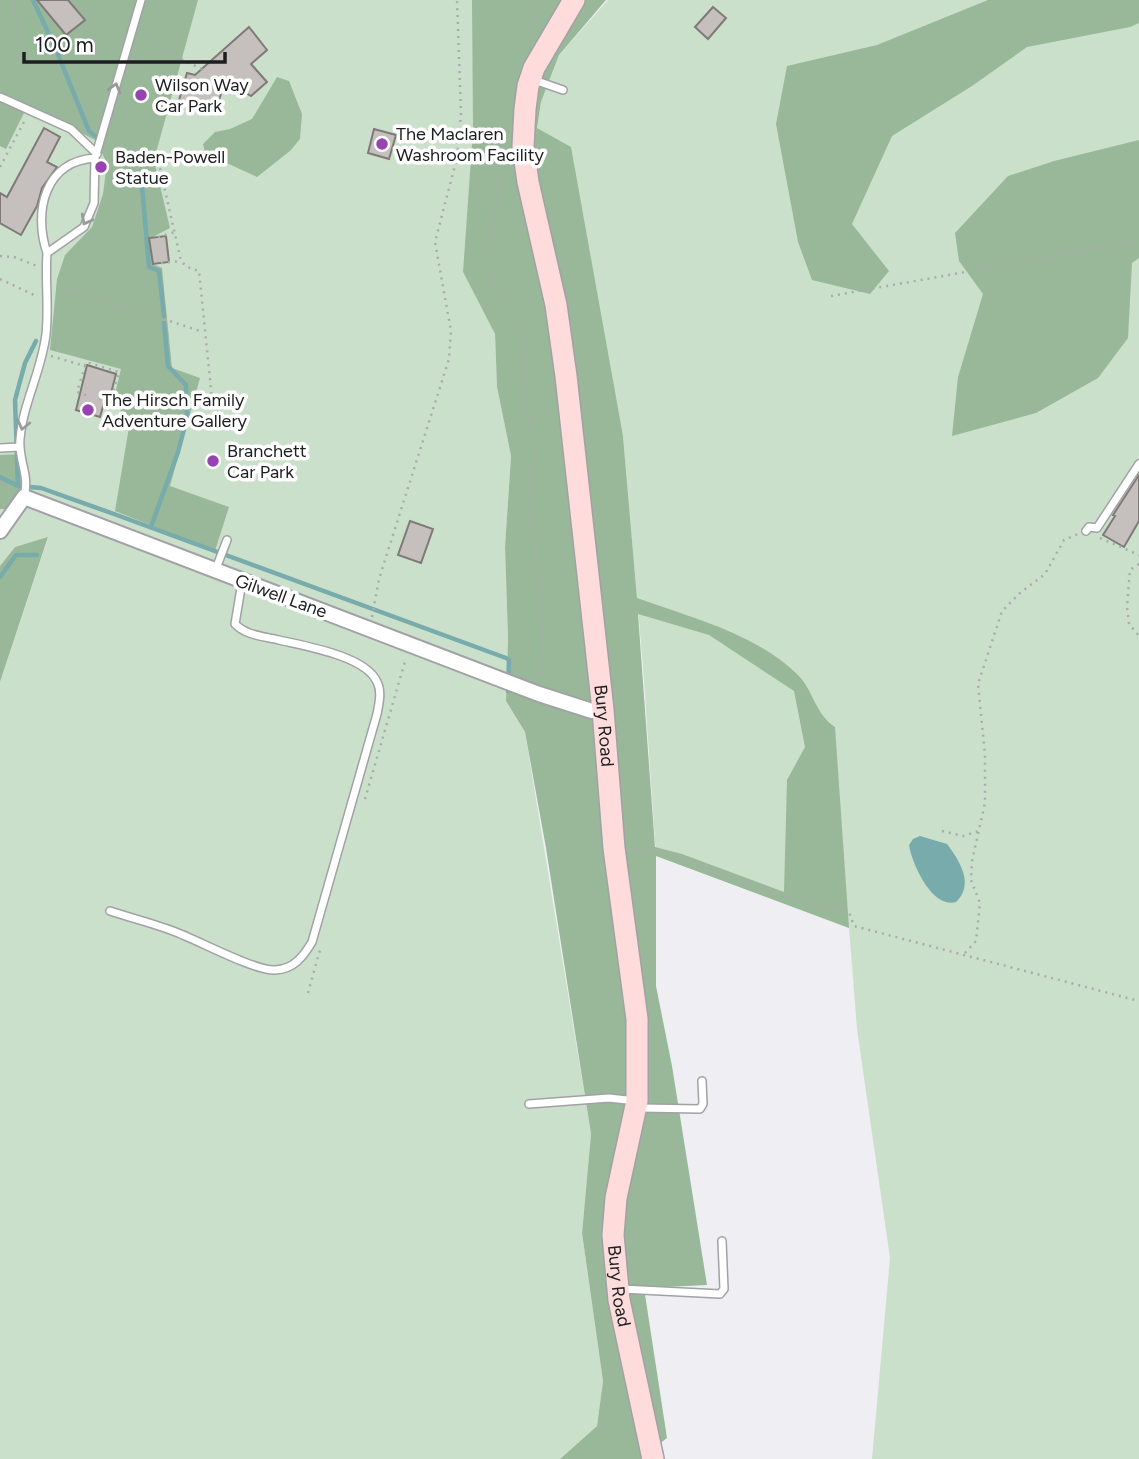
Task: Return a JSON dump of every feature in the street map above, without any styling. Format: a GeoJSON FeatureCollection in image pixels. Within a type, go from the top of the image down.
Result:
{"type":"FeatureCollection","features":[{"type":"Feature","properties":{"kind":"street","name":"Bury Road"},"geometry":{"type":"LineString","coordinates":[[574,0],[542,53],[531,79],[525,109],[524,163],[556,306],[566,376],[603,710],[614,848],[638,1019],[636,1105],[613,1218],[617,1289],[653,1459]]}},
{"type":"Feature","properties":{"kind":"street","name":"Gilwell Lane"},"geometry":{"type":"LineString","coordinates":[[24,497],[540,694],[592,711],[603,710]]}},
{"type":"Feature","properties":{"kind":"street"},"geometry":{"type":"LineString","coordinates":[[0,531],[24,497]]}},
{"type":"Feature","properties":{"kind":"lane"},"geometry":{"type":"LineString","coordinates":[[47,253],[84,227],[94,203],[96,156],[141,0]]}},
{"type":"Feature","properties":{"kind":"lane"},"geometry":{"type":"LineString","coordinates":[[531,79],[563,90]]}},
{"type":"Feature","properties":{"kind":"lane"},"geometry":{"type":"LineString","coordinates":[[0,97],[71,129],[96,156]]}},
{"type":"Feature","properties":{"kind":"lane"},"geometry":{"type":"LineString","coordinates":[[24,497],[28,484],[16,448],[46,333],[47,253],[41,235],[44,199],[52,181],[64,167],[80,159],[96,156]]}},
{"type":"Feature","properties":{"kind":"lane"},"geometry":{"type":"LineString","coordinates":[[0,448],[16,448]]}},
{"type":"Feature","properties":{"kind":"lane"},"geometry":{"type":"LineString","coordinates":[[1086,531],[1089,527],[1097,528],[1139,464]]}},
{"type":"Feature","properties":{"kind":"lane"},"geometry":{"type":"LineString","coordinates":[[215,571],[227,540]]}},
{"type":"Feature","properties":{"kind":"lane"},"geometry":{"type":"LineString","coordinates":[[110,911],[174,931],[255,966],[273,971],[290,968],[302,958],[312,942],[377,714],[380,698],[378,683],[369,671],[358,663],[279,640],[243,633],[235,624],[242,582]]}},
{"type":"Feature","properties":{"kind":"lane"},"geometry":{"type":"LineString","coordinates":[[529,1104],[609,1098],[636,1105],[700,1109],[703,1104],[702,1081]]}},
{"type":"Feature","properties":{"kind":"lane"},"geometry":{"type":"LineString","coordinates":[[617,1289],[720,1294],[724,1289],[722,1241]]}},
{"type":"Feature","properties":{"kind":"path"},"geometry":{"type":"LineString","coordinates":[[0,167],[31,110],[13,0]]}},
{"type":"Feature","properties":{"kind":"path"},"geometry":{"type":"LineString","coordinates":[[73,0],[89,20],[101,77],[117,84]]}},
{"type":"Feature","properties":{"kind":"path"},"geometry":{"type":"LineString","coordinates":[[374,609],[379,579],[449,359],[451,331],[435,242],[457,158],[461,114],[457,0]]}},
{"type":"Feature","properties":{"kind":"path"},"geometry":{"type":"LineString","coordinates":[[526,47],[540,0]]}},
{"type":"Feature","properties":{"kind":"path"},"geometry":{"type":"LineString","coordinates":[[156,47],[206,71]]}},
{"type":"Feature","properties":{"kind":"path"},"geometry":{"type":"LineString","coordinates":[[122,64],[148,72]]}},
{"type":"Feature","properties":{"kind":"path"},"geometry":{"type":"LineString","coordinates":[[505,141],[489,263],[496,291],[519,316],[528,344],[523,382],[534,452],[530,505],[543,620],[540,694]]}},
{"type":"Feature","properties":{"kind":"path"},"geometry":{"type":"LineString","coordinates":[[124,150],[159,164],[181,261],[187,267],[199,271],[203,332],[212,399]]}},
{"type":"Feature","properties":{"kind":"path"},"geometry":{"type":"LineString","coordinates":[[158,237],[175,232]]}},
{"type":"Feature","properties":{"kind":"path"},"geometry":{"type":"LineString","coordinates":[[831,296],[1139,241]]}},
{"type":"Feature","properties":{"kind":"path"},"geometry":{"type":"LineString","coordinates":[[0,256],[14,257],[46,270]]}},
{"type":"Feature","properties":{"kind":"path"},"geometry":{"type":"LineString","coordinates":[[161,263],[181,261]]}},
{"type":"Feature","properties":{"kind":"path"},"geometry":{"type":"LineString","coordinates":[[0,279],[46,301]]}},
{"type":"Feature","properties":{"kind":"path"},"geometry":{"type":"LineString","coordinates":[[45,280],[203,332]]}},
{"type":"Feature","properties":{"kind":"path"},"geometry":{"type":"LineString","coordinates":[[42,354],[85,366]]}},
{"type":"Feature","properties":{"kind":"path"},"geometry":{"type":"LineString","coordinates":[[88,396],[77,392],[86,362],[118,372],[111,400]]}},
{"type":"Feature","properties":{"kind":"path"},"geometry":{"type":"LineString","coordinates":[[99,399],[111,400],[220,431]]}},
{"type":"Feature","properties":{"kind":"path"},"geometry":{"type":"LineString","coordinates":[[965,953],[976,940],[980,903],[971,880],[985,803],[985,754],[978,684],[1002,611],[1045,574],[1064,540],[1086,531],[1139,555]]}},
{"type":"Feature","properties":{"kind":"path"},"geometry":{"type":"LineString","coordinates":[[1139,564],[1130,570],[1127,607],[1129,624],[1139,636]]}},
{"type":"Feature","properties":{"kind":"path"},"geometry":{"type":"LineString","coordinates":[[942,831],[963,836],[979,831]]}},
{"type":"Feature","properties":{"kind":"path"},"geometry":{"type":"LineString","coordinates":[[614,848],[660,851],[778,894],[832,911],[849,912],[854,926],[965,953],[1139,1001]]}},
{"type":"Feature","properties":{"kind":"green space"},"geometry":{"type":"Polygon","coordinates":[[[0,0],[519,0],[463,272],[495,334],[497,387],[511,456],[505,547],[508,639],[506,701],[525,732],[591,1134],[582,1233],[603,1381],[597,1426],[560,1459],[0,1459],[0,682],[48,538],[15,547],[0,566],[0,0]]]}},
{"type":"Feature","properties":{"kind":"green space"},"geometry":{"type":"Polygon","coordinates":[[[0,0],[198,0],[154,160],[170,228],[149,239],[153,264],[162,268],[172,368],[200,378],[170,486],[229,507],[215,551],[115,511],[129,427],[114,398],[121,369],[50,350],[57,279],[65,255],[92,227],[103,194],[107,163],[95,140],[28,105],[6,149],[0,146],[0,0]]]}},
{"type":"Feature","properties":{"kind":"green space"},"geometry":{"type":"Polygon","coordinates":[[[472,0],[606,0],[559,55],[541,102],[537,128],[571,147],[623,436],[637,598],[743,637],[781,660],[798,675],[823,716],[835,727],[849,928],[656,856],[656,986],[672,1066],[707,1285],[644,1288],[667,1438],[640,1459],[560,1459],[597,1426],[603,1381],[582,1233],[591,1134],[525,732],[506,701],[508,639],[505,547],[511,456],[497,387],[495,334],[463,272],[473,130],[472,0]],[[638,614],[655,847],[682,854],[784,892],[787,780],[805,747],[794,691],[709,635],[638,614]]]}},
{"type":"Feature","properties":{"kind":"green space"},"geometry":{"type":"Polygon","coordinates":[[[608,0],[1139,0],[1139,1459],[872,1459],[890,1258],[857,1029],[849,928],[656,855],[623,436],[537,128],[541,102],[559,55],[608,0]]]}},
{"type":"Feature","properties":{"kind":"green space"},"geometry":{"type":"Polygon","coordinates":[[[988,0],[1139,0],[1139,23],[1027,47],[972,86],[892,136],[852,224],[889,271],[870,294],[812,280],[798,242],[776,124],[787,66],[877,45],[988,0]]]}},
{"type":"Feature","properties":{"kind":"green space"},"geometry":{"type":"Polygon","coordinates":[[[277,77],[289,81],[302,114],[300,139],[290,151],[257,177],[205,153],[203,144],[215,132],[230,129],[252,119],[277,77]]]}},
{"type":"Feature","properties":{"kind":"green space"},"geometry":{"type":"Polygon","coordinates":[[[1139,140],[1139,258],[1132,263],[1128,338],[1098,378],[1036,413],[952,436],[958,377],[983,294],[959,261],[955,233],[1008,176],[1054,161],[1139,140]]]}},
{"type":"Feature","properties":{"kind":"green space"},"geometry":{"type":"Polygon","coordinates":[[[20,454],[22,477],[18,494],[11,509],[0,509],[0,455],[20,454]]]}},
{"type":"Feature","properties":{"kind":"green space"},"geometry":{"type":"Polygon","coordinates":[[[48,537],[0,682],[0,566],[15,547],[48,537]]]}},
{"type":"Feature","properties":{"kind":"water"},"geometry":{"type":"Polygon","coordinates":[[[920,836],[947,844],[956,857],[965,880],[962,895],[956,902],[939,899],[919,873],[909,845],[913,839],[920,836]]]}},
{"type":"Feature","properties":{"kind":"building"},"geometry":{"type":"Polygon","coordinates":[[[37,0],[68,0],[85,20],[66,35],[37,0]]]}},
{"type":"Feature","properties":{"kind":"building"},"geometry":{"type":"Polygon","coordinates":[[[713,7],[726,18],[708,39],[695,27],[713,7]]]}},
{"type":"Feature","properties":{"kind":"building"},"geometry":{"type":"Polygon","coordinates":[[[249,27],[267,50],[251,64],[267,82],[251,96],[225,80],[216,111],[179,100],[187,73],[195,75],[249,27]]]}},
{"type":"Feature","properties":{"kind":"building"},"geometry":{"type":"Polygon","coordinates":[[[44,128],[60,137],[47,162],[57,167],[42,188],[37,206],[21,235],[0,223],[0,193],[7,197],[44,128]]]}},
{"type":"Feature","properties":{"kind":"building","name":"The Maclaren Washroom Facility"},"geometry":{"type":"Polygon","coordinates":[[[374,129],[396,135],[389,159],[368,153],[374,129]]]}},
{"type":"Feature","properties":{"kind":"building"},"geometry":{"type":"Polygon","coordinates":[[[166,236],[169,262],[153,264],[149,238],[166,236]]]}},
{"type":"Feature","properties":{"kind":"building"},"geometry":{"type":"Polygon","coordinates":[[[87,365],[116,374],[110,397],[106,396],[100,417],[76,410],[87,365]]]}},
{"type":"Feature","properties":{"kind":"building"},"geometry":{"type":"Polygon","coordinates":[[[1139,475],[1139,521],[1124,547],[1103,535],[1139,475]]]}},
{"type":"Feature","properties":{"kind":"building"},"geometry":{"type":"Polygon","coordinates":[[[410,521],[433,529],[421,563],[398,555],[410,521]]]}},
{"type":"Feature","properties":{"kind":"waterway"},"geometry":{"type":"LineString","coordinates":[[33,0],[89,131],[97,137]]}},
{"type":"Feature","properties":{"kind":"waterway"},"geometry":{"type":"LineString","coordinates":[[141,174],[149,267],[159,271],[164,316]]}},
{"type":"Feature","properties":{"kind":"waterway"},"geometry":{"type":"LineString","coordinates":[[151,527],[178,452],[187,418],[186,385],[168,366],[164,323]]}},
{"type":"Feature","properties":{"kind":"waterway"},"geometry":{"type":"LineString","coordinates":[[18,486],[15,400],[25,363],[36,341]]}},
{"type":"Feature","properties":{"kind":"waterway"},"geometry":{"type":"LineString","coordinates":[[0,477],[18,486],[41,488],[114,514],[506,658],[509,660],[508,691]]}},
{"type":"Feature","properties":{"kind":"waterway"},"geometry":{"type":"LineString","coordinates":[[0,577],[16,555],[37,555]]}},
{"type":"Feature","properties":{"kind":"place","name":"Wilson Way Car Park"},"geometry":{"type":"Point","coordinates":[141,95]}},
{"type":"Feature","properties":{"kind":"place","name":"The Maclaren Washroom Facility"},"geometry":{"type":"Point","coordinates":[382,144]}},
{"type":"Feature","properties":{"kind":"place","name":"Baden-Powell Statue"},"geometry":{"type":"Point","coordinates":[101,167]}},
{"type":"Feature","properties":{"kind":"place","name":"The Hirsch Family Adventure Gallery"},"geometry":{"type":"Point","coordinates":[88,410]}},
{"type":"Feature","properties":{"kind":"place","name":"Branchett Car Park"},"geometry":{"type":"Point","coordinates":[213,461]}}]}
